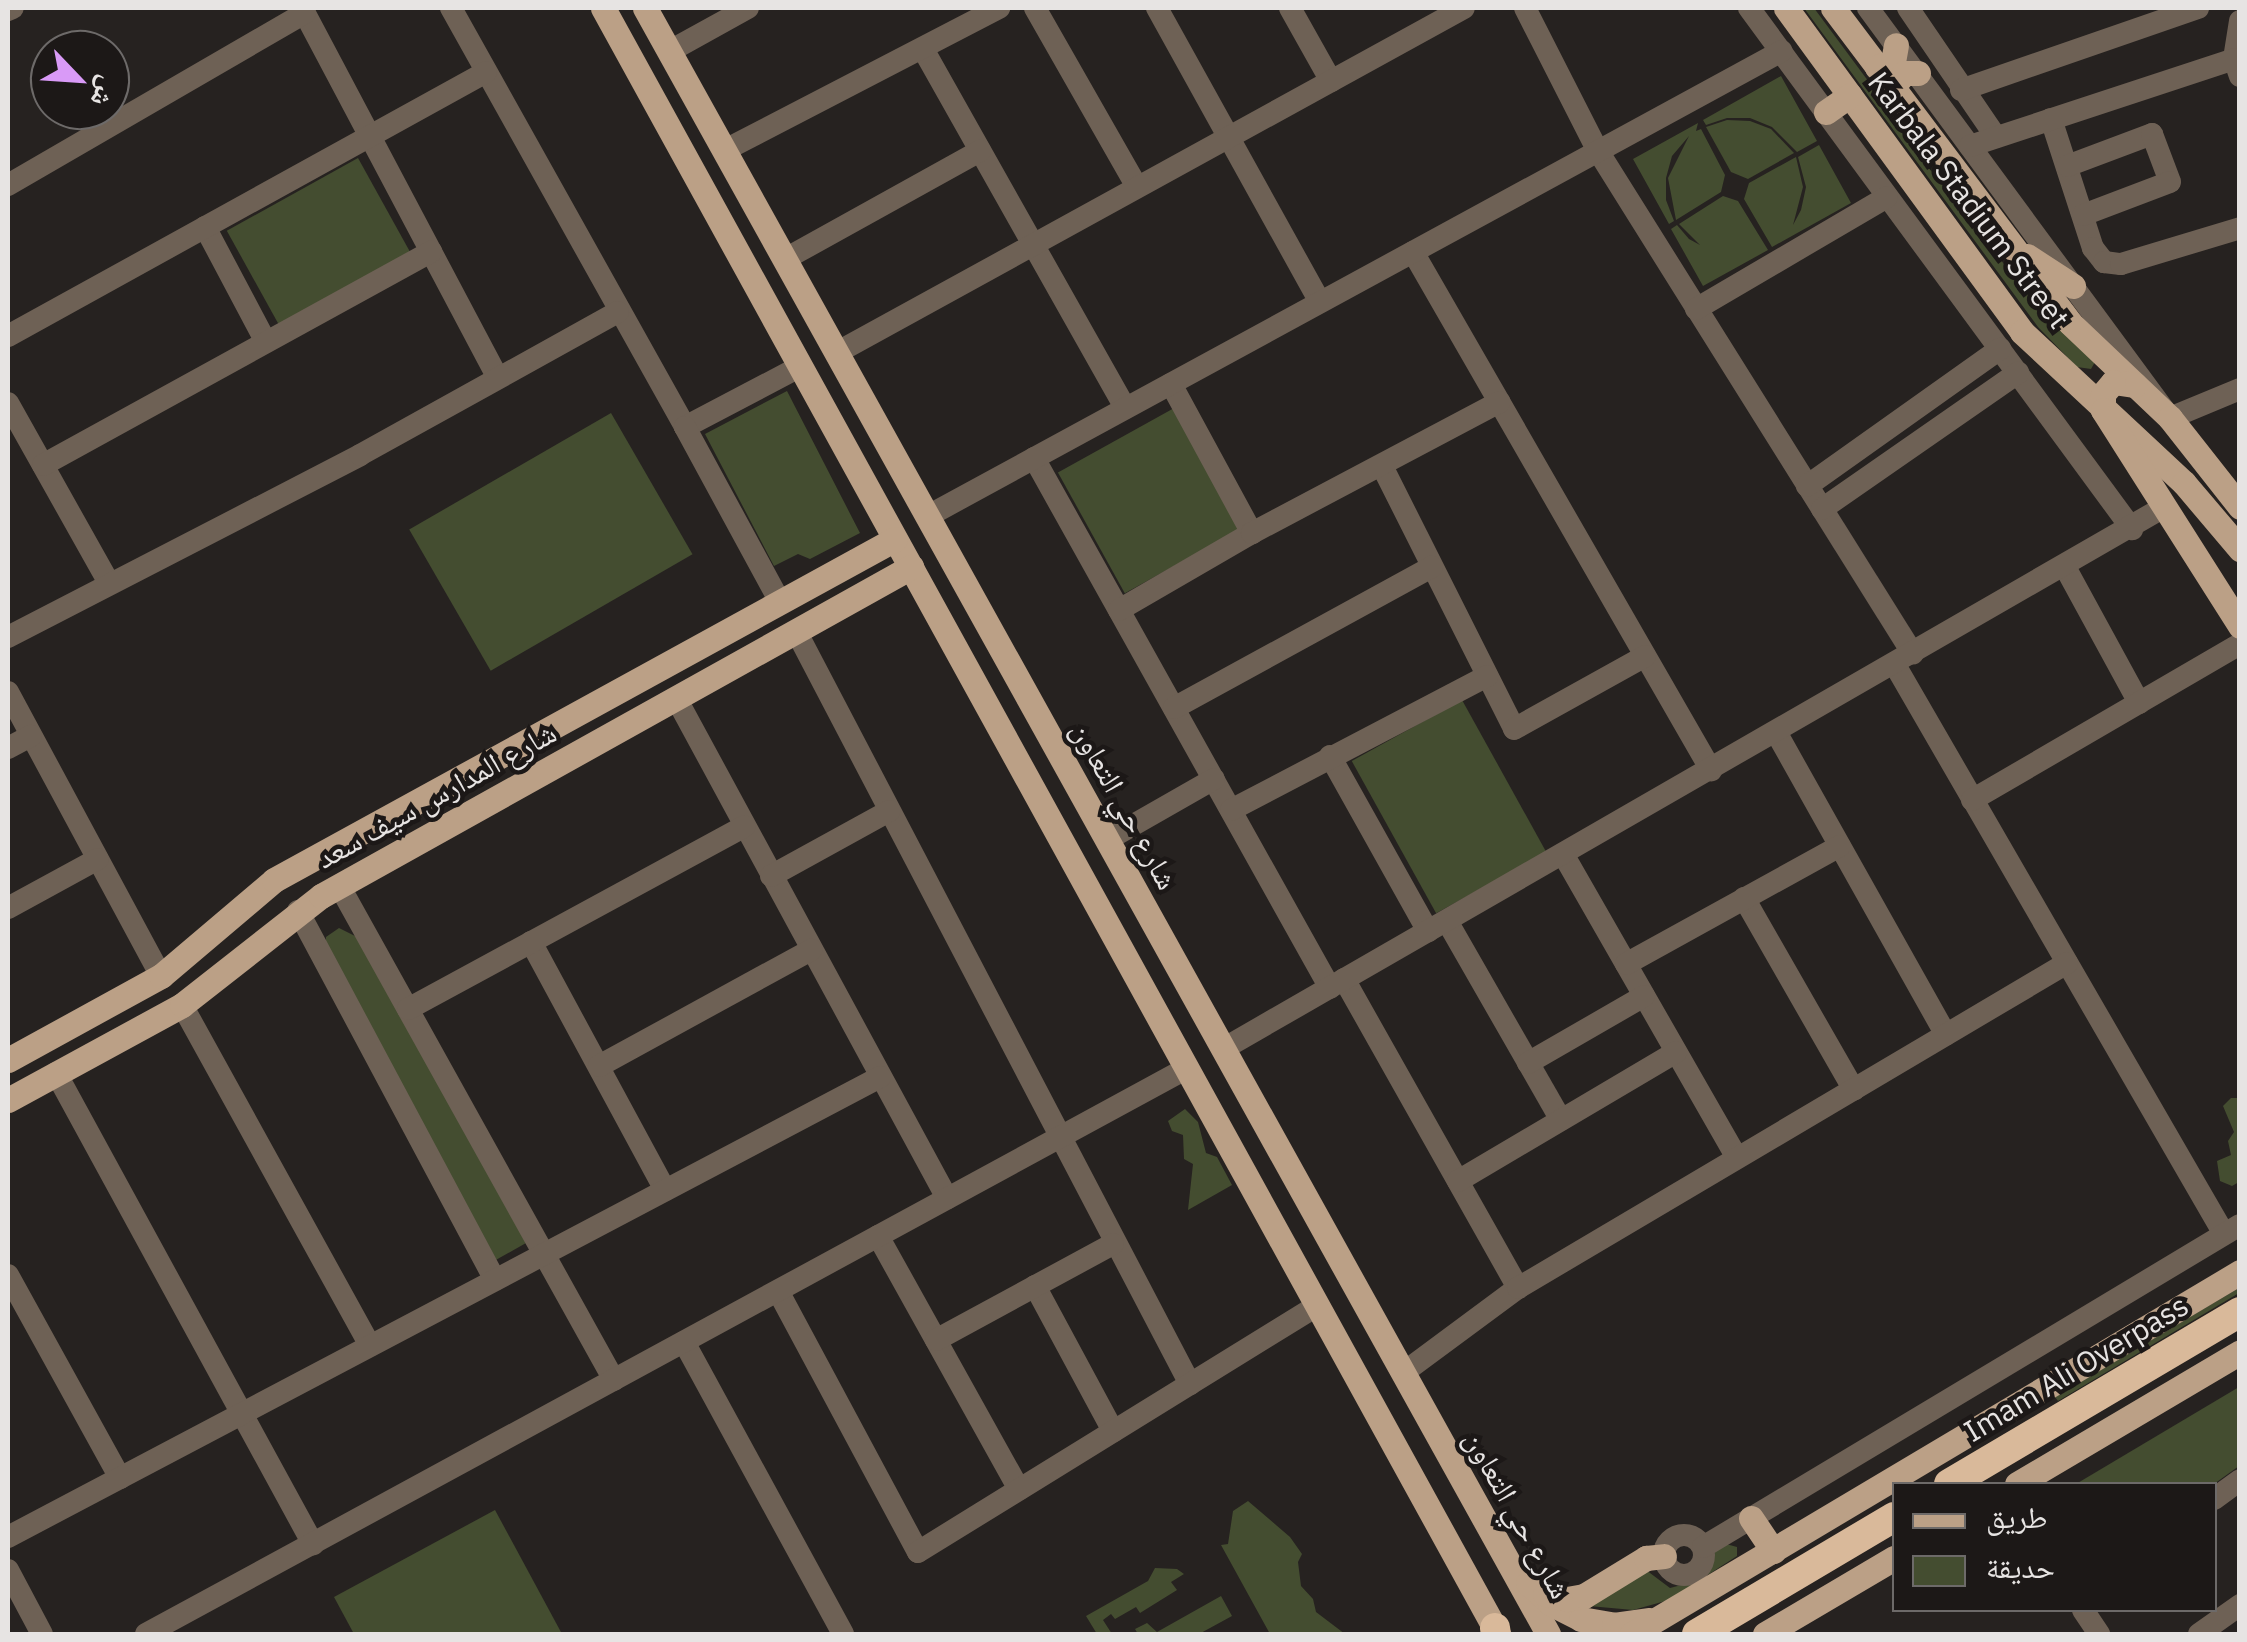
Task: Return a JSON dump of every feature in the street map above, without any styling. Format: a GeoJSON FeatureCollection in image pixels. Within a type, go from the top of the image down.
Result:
{"type":"FeatureCollection","features":[{"type":"Feature","properties":{"kind":"highway","name":"Imam Ali Overpass"},"geometry":{"type":"LineString","coordinates":[[1952,1482],[2240,1312]]}},
{"type":"Feature","properties":{"kind":"highway","name":"Imam Ali Overpass"},"geometry":{"type":"LineString","coordinates":[[1992,1482],[2240,1335]]}},
{"type":"Feature","properties":{"kind":"highway"},"geometry":{"type":"LineString","coordinates":[[1697,1634],[1892,1518]]}},
{"type":"Feature","properties":{"kind":"highway"},"geometry":{"type":"LineString","coordinates":[[1736,1634],[1892,1542]]}},
{"type":"Feature","properties":{"kind":"main road"},"geometry":{"type":"LineString","coordinates":[[603,8],[1495,1633]]}},
{"type":"Feature","properties":{"kind":"main road","name":"شارع حي التعاون"},"geometry":{"type":"LineString","coordinates":[[646,8],[1548,1634]]}},
{"type":"Feature","properties":{"kind":"main road","name":"Karbala Stadium Street"},"geometry":{"type":"LineString","coordinates":[[1786,8],[1999,302],[2062,372],[2196,497],[2240,549]]}},
{"type":"Feature","properties":{"kind":"main road","name":"Karbala Stadium Street"},"geometry":{"type":"LineString","coordinates":[[1833,8],[2070,323],[2170,418],[2240,508]]}},
{"type":"Feature","properties":{"kind":"main road"},"geometry":{"type":"LineString","coordinates":[[1885,78],[1896,45]]}},
{"type":"Feature","properties":{"kind":"main road"},"geometry":{"type":"LineString","coordinates":[[1885,78],[1918,73]]}},
{"type":"Feature","properties":{"kind":"main road"},"geometry":{"type":"LineString","coordinates":[[1826,112],[1850,95]]}},
{"type":"Feature","properties":{"kind":"main road"},"geometry":{"type":"LineString","coordinates":[[2010,245],[2073,286]]}},
{"type":"Feature","properties":{"kind":"main road"},"geometry":{"type":"LineString","coordinates":[[2062,372],[2084,376],[2096,368],[2102,355]]}},
{"type":"Feature","properties":{"kind":"main road"},"geometry":{"type":"LineString","coordinates":[[2135,384],[2113,382],[2103,394],[2103,410],[2240,626]]}},
{"type":"Feature","properties":{"kind":"main road"},"geometry":{"type":"LineString","coordinates":[[839,435],[860,432],[872,415]]}},
{"type":"Feature","properties":{"kind":"main road"},"geometry":{"type":"LineString","coordinates":[[859,473],[874,457],[895,458]]}},
{"type":"Feature","properties":{"kind":"main road"},"geometry":{"type":"LineString","coordinates":[[2196,497],[2240,563]]}},
{"type":"Feature","properties":{"kind":"main road","name":"شارع المدارس سيف سعد"},"geometry":{"type":"LineString","coordinates":[[8,1060],[161,976],[274,880],[896,539]]}},
{"type":"Feature","properties":{"kind":"main road","name":"شارع المدارس سيف سعد"},"geometry":{"type":"LineString","coordinates":[[8,1100],[182,1005],[298,911],[340,886],[911,567]]}},
{"type":"Feature","properties":{"kind":"main road"},"geometry":{"type":"LineString","coordinates":[[605,699],[606,722],[618,730]]}},
{"type":"Feature","properties":{"kind":"main road"},"geometry":{"type":"LineString","coordinates":[[569,719],[586,734],[586,749]]}},
{"type":"Feature","properties":{"kind":"main road"},"geometry":{"type":"LineString","coordinates":[[1267,1213],[1290,1210],[1302,1191]]}},
{"type":"Feature","properties":{"kind":"main road"},"geometry":{"type":"LineString","coordinates":[[1293,1260],[1306,1241],[1329,1240]]}},
{"type":"Feature","properties":{"kind":"main road"},"geometry":{"type":"LineString","coordinates":[[1632,1634],[2240,1272]]}},
{"type":"Feature","properties":{"kind":"main road"},"geometry":{"type":"LineString","coordinates":[[2025,1480],[2240,1352]]}},
{"type":"Feature","properties":{"kind":"main road"},"geometry":{"type":"LineString","coordinates":[[2049,1388],[2042,1410],[2050,1432],[2070,1445],[2082,1446]]}},
{"type":"Feature","properties":{"kind":"main road"},"geometry":{"type":"LineString","coordinates":[[1998,1418],[2027,1433],[2036,1453],[2025,1480]]}},
{"type":"Feature","properties":{"kind":"main road"},"geometry":{"type":"LineString","coordinates":[[1751,1518],[1773,1551]]}},
{"type":"Feature","properties":{"kind":"main road"},"geometry":{"type":"LineString","coordinates":[[1504,1556],[1558,1608],[1589,1621],[1623,1625],[1664,1615]]}},
{"type":"Feature","properties":{"kind":"main road"},"geometry":{"type":"LineString","coordinates":[[1531,1586],[1552,1596],[1576,1598],[1646,1558],[1664,1556]]}},
{"type":"Feature","properties":{"kind":"main road"},"geometry":{"type":"LineString","coordinates":[[1765,1634],[1892,1559]]}},
{"type":"Feature","properties":{"kind":"street"},"geometry":{"type":"LineString","coordinates":[[451,8],[780,602]]}},
{"type":"Feature","properties":{"kind":"street"},"geometry":{"type":"LineString","coordinates":[[670,51],[748,8]]}},
{"type":"Feature","properties":{"kind":"street"},"geometry":{"type":"LineString","coordinates":[[724,150],[999,8]]}},
{"type":"Feature","properties":{"kind":"street"},"geometry":{"type":"LineString","coordinates":[[1035,8],[1137,187]]}},
{"type":"Feature","properties":{"kind":"street"},"geometry":{"type":"LineString","coordinates":[[1157,8],[1320,302]]}},
{"type":"Feature","properties":{"kind":"street"},"geometry":{"type":"LineString","coordinates":[[1290,8],[1331,81]]}},
{"type":"Feature","properties":{"kind":"street"},"geometry":{"type":"LineString","coordinates":[[838,352],[1331,81],[1423,17],[1464,8]]}},
{"type":"Feature","properties":{"kind":"street"},"geometry":{"type":"LineString","coordinates":[[1525,8],[1598,152],[1822,509],[1904,659],[1972,800],[2232,1229],[1702,1547],[1694,1537],[1681,1534],[1669,1541],[1664,1556]]}},
{"type":"Feature","properties":{"kind":"street"},"geometry":{"type":"LineString","coordinates":[[1749,8],[2132,528]]}},
{"type":"Feature","properties":{"kind":"street"},"geometry":{"type":"LineString","coordinates":[[1868,8],[2170,418],[2240,389]]}},
{"type":"Feature","properties":{"kind":"street"},"geometry":{"type":"LineString","coordinates":[[1908,8],[1996,137]]}},
{"type":"Feature","properties":{"kind":"street"},"geometry":{"type":"LineString","coordinates":[[1961,90],[2198,8]]}},
{"type":"Feature","properties":{"kind":"street"},"geometry":{"type":"LineString","coordinates":[[8,185],[303,10],[497,376]]}},
{"type":"Feature","properties":{"kind":"street"},"geometry":{"type":"LineString","coordinates":[[1970,146],[2051,119],[2237,68],[2240,21]]}},
{"type":"Feature","properties":{"kind":"street"},"geometry":{"type":"LineString","coordinates":[[923,49],[1126,408]]}},
{"type":"Feature","properties":{"kind":"street"},"geometry":{"type":"LineString","coordinates":[[928,516],[1782,51]]}},
{"type":"Feature","properties":{"kind":"street"},"geometry":{"type":"LineString","coordinates":[[8,336],[486,72]]}},
{"type":"Feature","properties":{"kind":"street"},"geometry":{"type":"LineString","coordinates":[[2051,119],[2096,254],[2116,265],[2240,228]]}},
{"type":"Feature","properties":{"kind":"street"},"geometry":{"type":"LineString","coordinates":[[2067,166],[2152,134],[2170,182],[2083,215]]}},
{"type":"Feature","properties":{"kind":"street"},"geometry":{"type":"LineString","coordinates":[[785,260],[980,151]]}},
{"type":"Feature","properties":{"kind":"street"},"geometry":{"type":"LineString","coordinates":[[1696,309],[1887,197]]}},
{"type":"Feature","properties":{"kind":"street"},"geometry":{"type":"LineString","coordinates":[[205,227],[266,342]]}},
{"type":"Feature","properties":{"kind":"street"},"geometry":{"type":"LineString","coordinates":[[43,465],[431,252]]}},
{"type":"Feature","properties":{"kind":"street"},"geometry":{"type":"LineString","coordinates":[[1413,252],[1711,770]]}},
{"type":"Feature","properties":{"kind":"street"},"geometry":{"type":"LineString","coordinates":[[8,636],[360,455],[618,312]]}},
{"type":"Feature","properties":{"kind":"street"},"geometry":{"type":"LineString","coordinates":[[1808,486],[2000,349]]}},
{"type":"Feature","properties":{"kind":"street"},"geometry":{"type":"LineString","coordinates":[[686,427],[800,366]]}},
{"type":"Feature","properties":{"kind":"street"},"geometry":{"type":"LineString","coordinates":[[1822,509],[2018,372]]}},
{"type":"Feature","properties":{"kind":"street"},"geometry":{"type":"LineString","coordinates":[[1171,384],[1252,532]]}},
{"type":"Feature","properties":{"kind":"street"},"geometry":{"type":"LineString","coordinates":[[8,402],[109,583]]}},
{"type":"Feature","properties":{"kind":"street"},"geometry":{"type":"LineString","coordinates":[[1119,610],[1252,532],[1500,402]]}},
{"type":"Feature","properties":{"kind":"street"},"geometry":{"type":"LineString","coordinates":[[1034,458],[1231,810],[1458,1181],[1518,1288]]}},
{"type":"Feature","properties":{"kind":"street"},"geometry":{"type":"LineString","coordinates":[[1382,466],[1514,729],[1645,656]]}},
{"type":"Feature","properties":{"kind":"street"},"geometry":{"type":"LineString","coordinates":[[1223,1048],[2164,508]]}},
{"type":"Feature","properties":{"kind":"street"},"geometry":{"type":"LineString","coordinates":[[1174,708],[1432,566]]}},
{"type":"Feature","properties":{"kind":"street"},"geometry":{"type":"LineString","coordinates":[[2065,567],[2138,703]]}},
{"type":"Feature","properties":{"kind":"street"},"geometry":{"type":"LineString","coordinates":[[796,631],[1113,1244],[1190,1384]]}},
{"type":"Feature","properties":{"kind":"street"},"geometry":{"type":"LineString","coordinates":[[1972,800],[2240,644]]}},
{"type":"Feature","properties":{"kind":"street"},"geometry":{"type":"LineString","coordinates":[[1231,810],[1487,676]]}},
{"type":"Feature","properties":{"kind":"street"},"geometry":{"type":"LineString","coordinates":[[8,692],[161,976]]}},
{"type":"Feature","properties":{"kind":"street"},"geometry":{"type":"LineString","coordinates":[[676,698],[947,1198]]}},
{"type":"Feature","properties":{"kind":"street"},"geometry":{"type":"LineString","coordinates":[[1776,732],[1946,1035]]}},
{"type":"Feature","properties":{"kind":"street"},"geometry":{"type":"LineString","coordinates":[[8,748],[31,736]]}},
{"type":"Feature","properties":{"kind":"street"},"geometry":{"type":"LineString","coordinates":[[1330,756],[1561,1120]]}},
{"type":"Feature","properties":{"kind":"street"},"geometry":{"type":"LineString","coordinates":[[1107,840],[1214,779]]}},
{"type":"Feature","properties":{"kind":"street"},"geometry":{"type":"LineString","coordinates":[[771,876],[889,811]]}},
{"type":"Feature","properties":{"kind":"street"},"geometry":{"type":"LineString","coordinates":[[408,1009],[745,826]]}},
{"type":"Feature","properties":{"kind":"street"},"geometry":{"type":"LineString","coordinates":[[1626,964],[1840,846]]}},
{"type":"Feature","properties":{"kind":"street"},"geometry":{"type":"LineString","coordinates":[[1563,854],[1737,1158]]}},
{"type":"Feature","properties":{"kind":"street"},"geometry":{"type":"LineString","coordinates":[[8,908],[98,859]]}},
{"type":"Feature","properties":{"kind":"street"},"geometry":{"type":"LineString","coordinates":[[340,886],[614,1380]]}},
{"type":"Feature","properties":{"kind":"street"},"geometry":{"type":"LineString","coordinates":[[1744,898],[1854,1090]]}},
{"type":"Feature","properties":{"kind":"street"},"geometry":{"type":"LineString","coordinates":[[298,911],[495,1280]]}},
{"type":"Feature","properties":{"kind":"street"},"geometry":{"type":"LineString","coordinates":[[531,942],[665,1190]]}},
{"type":"Feature","properties":{"kind":"street"},"geometry":{"type":"LineString","coordinates":[[599,1066],[811,950]]}},
{"type":"Feature","properties":{"kind":"street"},"geometry":{"type":"LineString","coordinates":[[1403,1373],[1518,1288],[2068,963]]}},
{"type":"Feature","properties":{"kind":"street"},"geometry":{"type":"LineString","coordinates":[[1528,1063],[1644,996]]}},
{"type":"Feature","properties":{"kind":"street"},"geometry":{"type":"LineString","coordinates":[[182,1005],[370,1346]]}},
{"type":"Feature","properties":{"kind":"street"},"geometry":{"type":"LineString","coordinates":[[1458,1181],[1676,1052]]}},
{"type":"Feature","properties":{"kind":"street"},"geometry":{"type":"LineString","coordinates":[[146,1634],[1187,1068]]}},
{"type":"Feature","properties":{"kind":"street"},"geometry":{"type":"LineString","coordinates":[[56,1073],[314,1544]]}},
{"type":"Feature","properties":{"kind":"street"},"geometry":{"type":"LineString","coordinates":[[8,1537],[880,1077]]}},
{"type":"Feature","properties":{"kind":"street"},"geometry":{"type":"LineString","coordinates":[[878,1236],[1020,1490]]}},
{"type":"Feature","properties":{"kind":"street"},"geometry":{"type":"LineString","coordinates":[[936,1340],[1113,1244]]}},
{"type":"Feature","properties":{"kind":"street"},"geometry":{"type":"LineString","coordinates":[[8,1274],[120,1478]]}},
{"type":"Feature","properties":{"kind":"street"},"geometry":{"type":"LineString","coordinates":[[1036,1286],[1114,1432]]}},
{"type":"Feature","properties":{"kind":"street"},"geometry":{"type":"LineString","coordinates":[[778,1291],[918,1552],[1318,1305]]}},
{"type":"Feature","properties":{"kind":"street"},"geometry":{"type":"LineString","coordinates":[[684,1342],[843,1634]]}},
{"type":"Feature","properties":{"kind":"street"},"geometry":{"type":"LineString","coordinates":[[2217,1497],[2240,1480]]}},
{"type":"Feature","properties":{"kind":"street"},"geometry":{"type":"LineString","coordinates":[[8,1570],[42,1634]]}},
{"type":"Feature","properties":{"kind":"street"},"geometry":{"type":"LineString","coordinates":[[2198,1634],[2240,1605]]}},
{"type":"Feature","properties":{"kind":"street"},"geometry":{"type":"LineString","coordinates":[[2084,1612],[2099,1634]]}},
{"type":"Feature","properties":{"kind":"green space"},"geometry":{"type":"Polygon","coordinates":[[[1804,8],[1814,8],[2015,279],[2095,362],[2091,369],[2077,367],[2038,327],[1804,8]]]}},
{"type":"Feature","properties":{"kind":"green space"},"geometry":{"type":"Polygon","coordinates":[[[1781,76],[1817,141],[1797,152],[1772,127],[1750,118],[1727,118],[1706,125],[1703,120],[1781,76]]]}},
{"type":"Feature","properties":{"kind":"green space"},"geometry":{"type":"Polygon","coordinates":[[[1727,120],[1750,121],[1771,129],[1794,153],[1748,179],[1731,172],[1706,127],[1727,120]]]}},
{"type":"Feature","properties":{"kind":"green space"},"geometry":{"type":"Polygon","coordinates":[[[1698,123],[1696,131],[1701,129],[1725,175],[1721,192],[1676,220],[1668,178],[1689,136],[1672,156],[1666,178],[1666,200],[1674,221],[1669,224],[1633,159],[1698,123]]]}},
{"type":"Feature","properties":{"kind":"green space"},"geometry":{"type":"Polygon","coordinates":[[[1819,145],[1851,203],[1772,247],[1744,199],[1749,183],[1796,157],[1803,187],[1793,225],[1806,187],[1798,157],[1819,145]]]}},
{"type":"Feature","properties":{"kind":"green space"},"geometry":{"type":"Polygon","coordinates":[[[358,158],[410,252],[279,325],[227,231],[358,158]]]}},
{"type":"Feature","properties":{"kind":"green space"},"geometry":{"type":"Polygon","coordinates":[[[1723,196],[1738,201],[1768,250],[1703,286],[1671,229],[1677,225],[1700,245],[1679,224],[1723,196]]]}},
{"type":"Feature","properties":{"kind":"green space"},"geometry":{"type":"Polygon","coordinates":[[[787,391],[860,533],[810,559],[798,554],[774,566],[705,434],[787,391]]]}},
{"type":"Feature","properties":{"kind":"green space"},"geometry":{"type":"Polygon","coordinates":[[[1176,407],[1243,528],[1125,593],[1058,472],[1176,407]]]}},
{"type":"Feature","properties":{"kind":"green space"},"geometry":{"type":"Polygon","coordinates":[[[611,413],[692,554],[491,671],[409,530],[611,413]]]}},
{"type":"Feature","properties":{"kind":"green space"},"geometry":{"type":"Polygon","coordinates":[[[1462,700],[1546,852],[1436,913],[1352,761],[1462,700]]]}},
{"type":"Feature","properties":{"kind":"green space"},"geometry":{"type":"Polygon","coordinates":[[[339,928],[357,937],[526,1243],[494,1261],[326,963],[326,937],[339,928]]]}},
{"type":"Feature","properties":{"kind":"green space"},"geometry":{"type":"Polygon","coordinates":[[[2231,1098],[2240,1098],[2239,1182],[2232,1186],[2220,1181],[2217,1161],[2231,1155],[2228,1141],[2234,1132],[2223,1106],[2231,1098]]]}},
{"type":"Feature","properties":{"kind":"green space"},"geometry":{"type":"Polygon","coordinates":[[[1185,1109],[1198,1122],[1206,1153],[1217,1157],[1232,1185],[1188,1210],[1193,1164],[1184,1159],[1183,1135],[1172,1131],[1168,1121],[1185,1109]]]}},
{"type":"Feature","properties":{"kind":"green space"},"geometry":{"type":"Polygon","coordinates":[[[2239,1288],[2239,1293],[2058,1401],[2055,1397],[2239,1288]]]}},
{"type":"Feature","properties":{"kind":"green space"},"geometry":{"type":"Polygon","coordinates":[[[2239,1387],[2239,1466],[2217,1482],[2079,1482],[2239,1387]]]}},
{"type":"Feature","properties":{"kind":"green space"},"geometry":{"type":"Polygon","coordinates":[[[1248,1501],[1290,1537],[1302,1554],[1298,1562],[1301,1586],[1313,1599],[1316,1612],[1345,1634],[1270,1634],[1221,1545],[1228,1544],[1233,1511],[1248,1501]]]}},
{"type":"Feature","properties":{"kind":"green space"},"geometry":{"type":"Polygon","coordinates":[[[495,1510],[562,1634],[354,1634],[334,1597],[495,1510]]]}},
{"type":"Feature","properties":{"kind":"green space"},"geometry":{"type":"Polygon","coordinates":[[[1726,1544],[1737,1547],[1737,1556],[1669,1600],[1633,1610],[1589,1606],[1646,1570],[1670,1588],[1689,1583],[1705,1572],[1716,1550],[1726,1544]]]}},
{"type":"Feature","properties":{"kind":"green space"},"geometry":{"type":"Polygon","coordinates":[[[1155,1568],[1177,1569],[1184,1574],[1171,1582],[1177,1590],[1140,1613],[1136,1607],[1115,1619],[1111,1614],[1103,1620],[1112,1634],[1097,1634],[1086,1616],[1148,1581],[1155,1568]]]}},
{"type":"Feature","properties":{"kind":"green space"},"geometry":{"type":"Polygon","coordinates":[[[1221,1596],[1232,1616],[1199,1634],[1138,1634],[1135,1629],[1147,1623],[1157,1632],[1221,1596]]]}}]}
